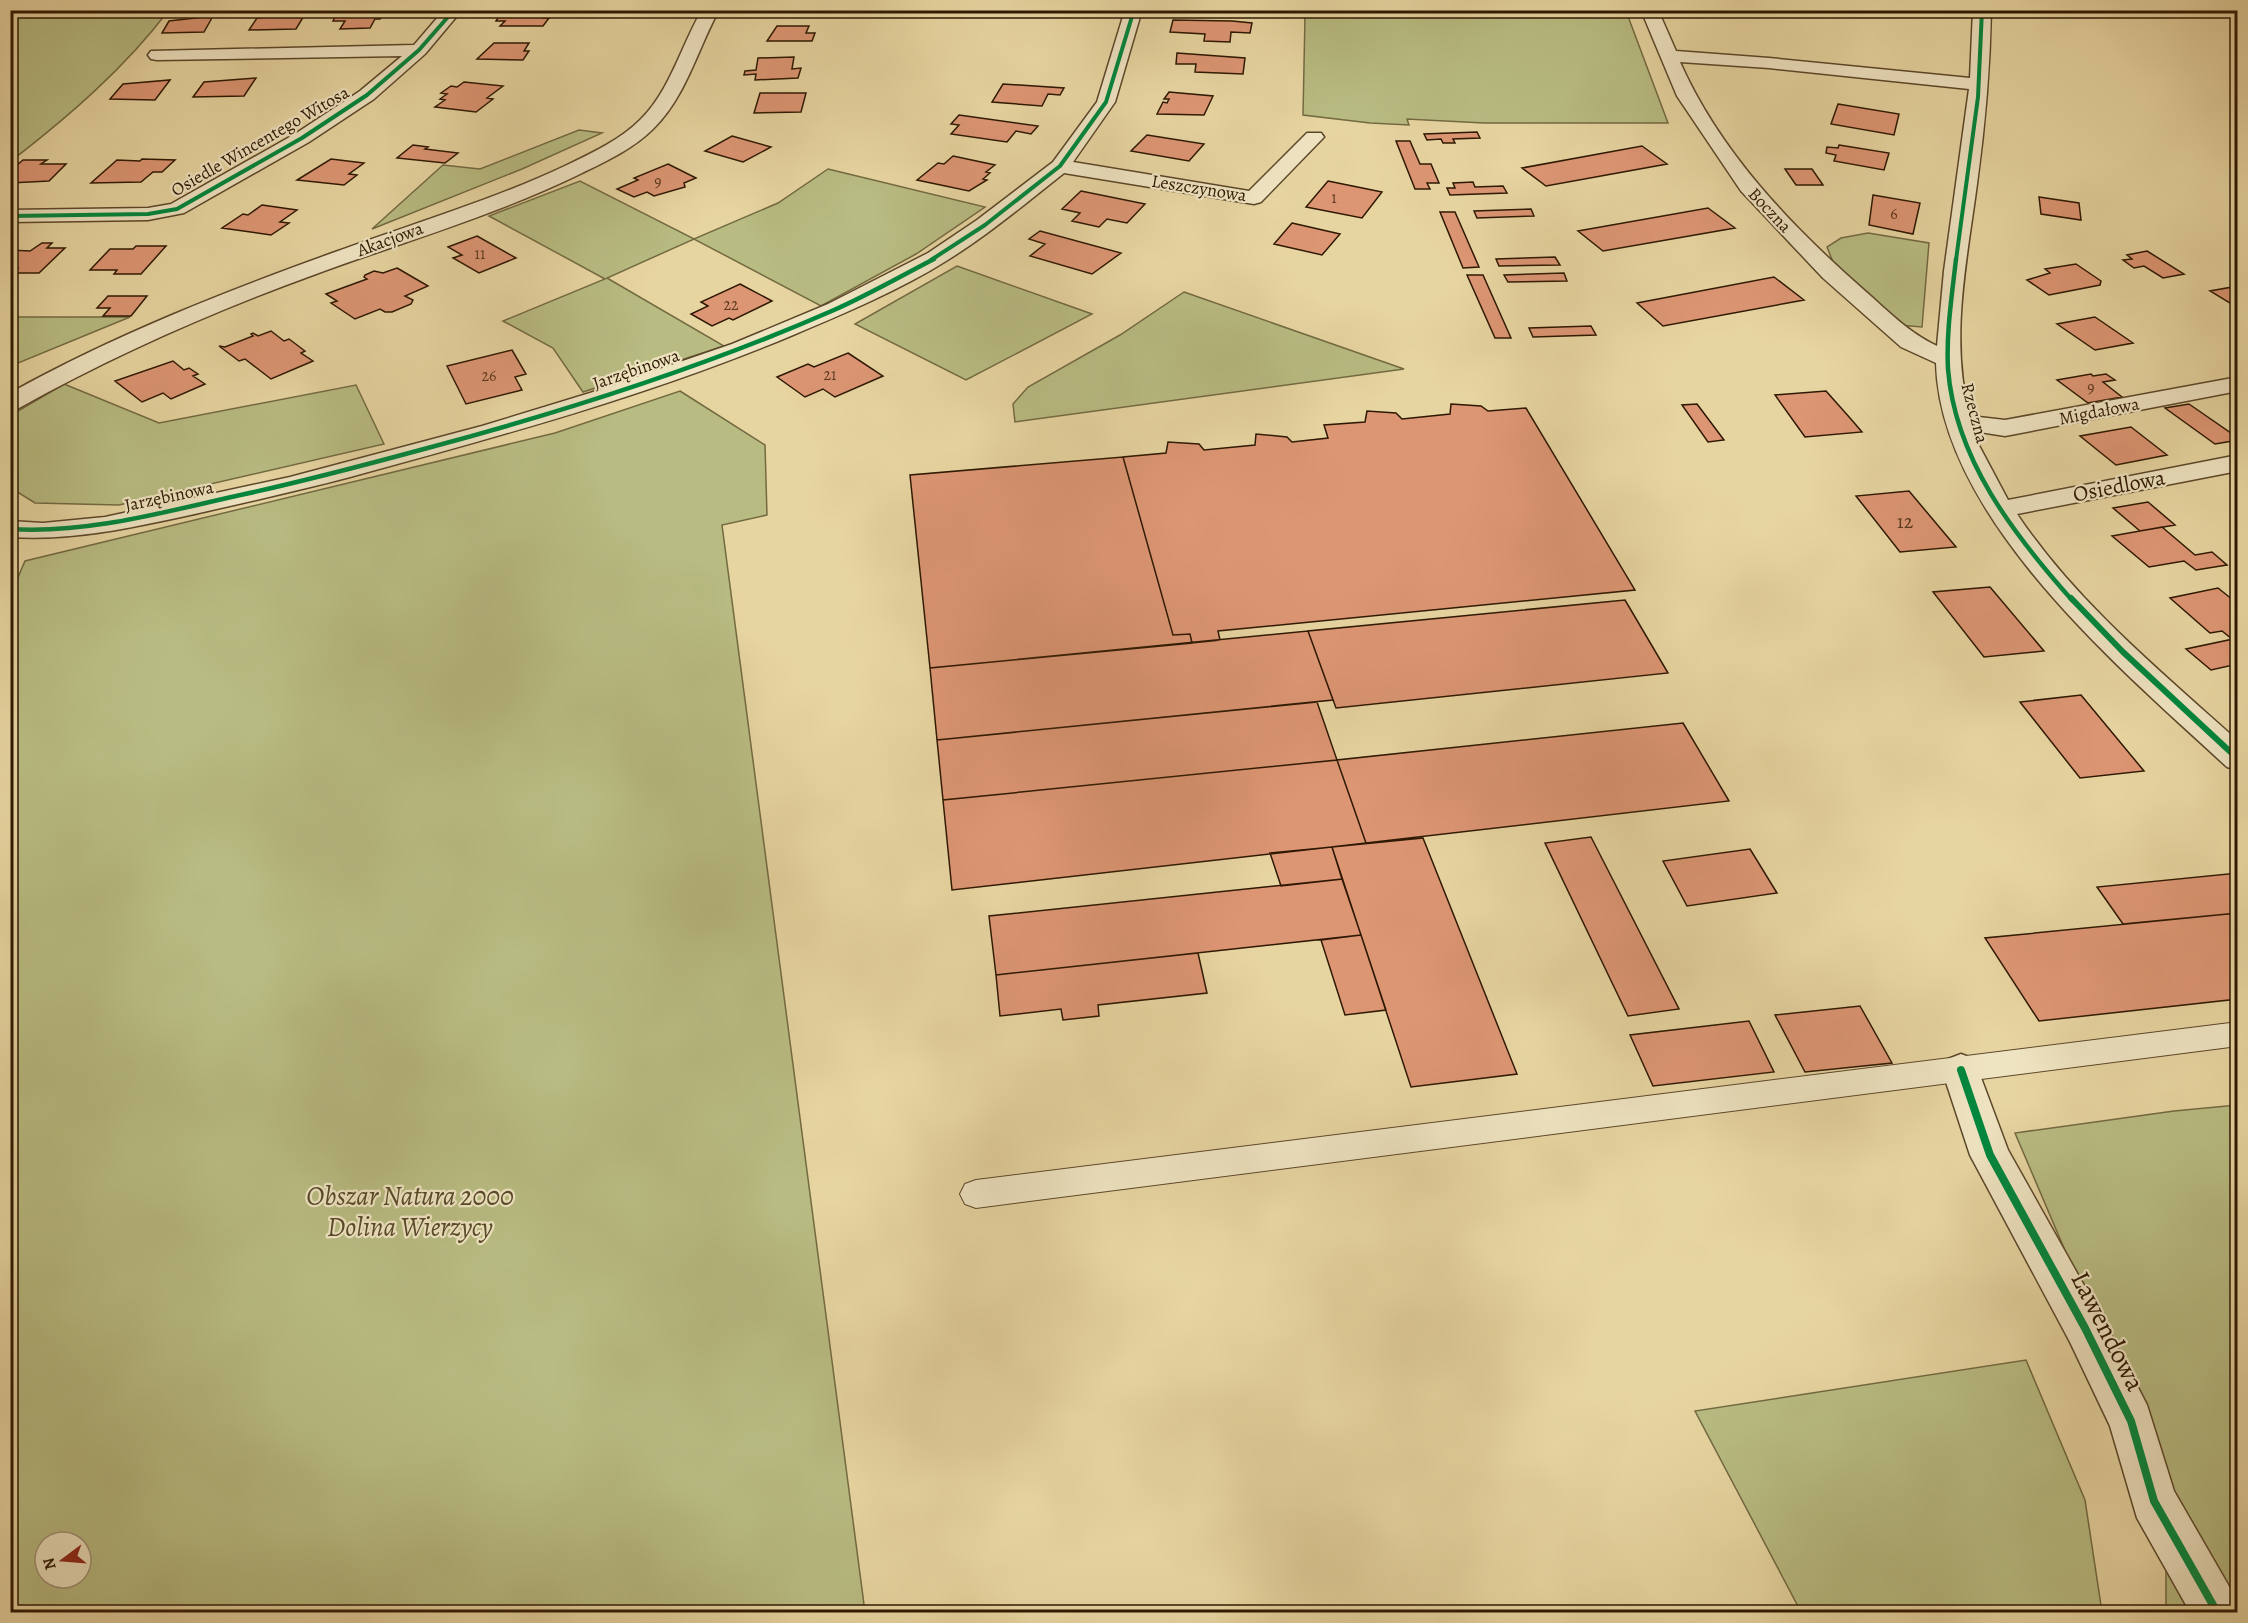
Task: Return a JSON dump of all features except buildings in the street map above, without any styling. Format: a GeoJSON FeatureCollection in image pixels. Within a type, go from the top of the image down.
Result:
{"type":"FeatureCollection","features":[{"type":"Feature","properties":{"kind":"street","name":"Osiedle Wincentego Witosa"},"geometry":{"type":"LineString","coordinates":[[10,216],[148,214],[177,209],[303,138],[367,95],[419,50],[454,10]]}},
{"type":"Feature","properties":{"kind":"street","name":"Akacjowa"},"geometry":{"type":"LineString","coordinates":[[10,403],[69,369],[171,321],[536,187],[609,151],[645,126],[661,110],[675,88],[711,10]]}},
{"type":"Feature","properties":{"kind":"street","name":"Jarzębinowa"},"geometry":{"type":"LineString","coordinates":[[10,529],[43,531],[105,525],[282,486],[491,430],[690,367],[836,309],[936,258],[985,225],[1060,166],[1106,102],[1134,10]]}},
{"type":"Feature","properties":{"kind":"street","name":"Boczna"},"geometry":{"type":"LineString","coordinates":[[1649,10],[1686,96],[1748,187],[1831,273],[1909,342],[1948,360]]}},
{"type":"Feature","properties":{"kind":"street","name":"Rzeczna"},"geometry":{"type":"LineString","coordinates":[[1982,10],[1983,34],[1948,360],[1953,398],[1964,440],[2001,509],[2032,552],[2077,605],[2124,654],[2238,759]]}},
{"type":"Feature","properties":{"kind":"street","name":"Osiedle Wincentego Witosa"},"geometry":{"type":"LineString","coordinates":[[157,55],[419,50]]}},
{"type":"Feature","properties":{"kind":"street"},"geometry":{"type":"LineString","coordinates":[[1669,56],[1769,63],[1978,84]]}},
{"type":"Feature","properties":{"kind":"street","name":"Leszczynowa"},"geometry":{"type":"LineString","coordinates":[[1060,166],[1254,198],[1314,137]]}},
{"type":"Feature","properties":{"kind":"street","name":"Migdałowa"},"geometry":{"type":"LineString","coordinates":[[1959,422],[2005,428],[2238,384]]}},
{"type":"Feature","properties":{"kind":"street","name":"Osiedlowa"},"geometry":{"type":"LineString","coordinates":[[2001,509],[2238,463]]}},
{"type":"Feature","properties":{"kind":"street","name":"Lawendowa"},"geometry":{"type":"LineString","coordinates":[[1961,1070],[1989,1155],[2085,1328],[2131,1421],[2154,1501],[2217,1612]]}},
{"type":"Feature","properties":{"kind":"lane"},"geometry":{"type":"LineString","coordinates":[[976,1194],[2238,1034]]}},
{"type":"Feature","properties":{"kind":"green space"},"geometry":{"type":"Polygon","coordinates":[[[1152,10],[1626,11],[1668,123],[1484,123],[1407,119],[1409,125],[1303,115],[1305,16],[1151,13],[1152,10]]]}},
{"type":"Feature","properties":{"kind":"green space"},"geometry":{"type":"Polygon","coordinates":[[[10,11],[168,11],[95,91],[11,161],[10,11]]]}},
{"type":"Feature","properties":{"kind":"green space"},"geometry":{"type":"Polygon","coordinates":[[[579,130],[602,133],[522,169],[372,229],[443,165],[480,169],[579,130]]]}},
{"type":"Feature","properties":{"kind":"green space"},"geometry":{"type":"Polygon","coordinates":[[[828,169],[985,207],[916,254],[821,306],[694,239],[778,203],[828,169]]]}},
{"type":"Feature","properties":{"kind":"green space"},"geometry":{"type":"Polygon","coordinates":[[[580,181],[694,239],[607,278],[724,346],[583,392],[553,348],[503,321],[605,279],[489,216],[580,181]]]}},
{"type":"Feature","properties":{"kind":"green space"},"geometry":{"type":"Polygon","coordinates":[[[1868,233],[1929,243],[1922,327],[1898,325],[1833,262],[1827,247],[1841,238],[1868,233]]]}},
{"type":"Feature","properties":{"kind":"green space"},"geometry":{"type":"Polygon","coordinates":[[[957,266],[1092,314],[966,380],[855,324],[957,266]]]}},
{"type":"Feature","properties":{"kind":"green space"},"geometry":{"type":"Polygon","coordinates":[[[1184,292],[1404,369],[1015,422],[1013,404],[1028,387],[1120,335],[1184,292]]]}},
{"type":"Feature","properties":{"kind":"green space"},"geometry":{"type":"Polygon","coordinates":[[[11,317],[130,317],[11,366],[11,317]]]}},
{"type":"Feature","properties":{"kind":"green space"},"geometry":{"type":"Polygon","coordinates":[[[64,384],[159,423],[356,385],[384,444],[119,505],[35,503],[11,488],[11,419],[18,411],[64,384]]]}},
{"type":"Feature","properties":{"kind":"green space","name":"Obszar Natura 2000 Dolina Wierzycy"},"geometry":{"type":"Polygon","coordinates":[[[680,391],[765,445],[767,515],[722,525],[865,1612],[11,1612],[10,596],[25,561],[555,433],[680,391]]]}},
{"type":"Feature","properties":{"kind":"green space"},"geometry":{"type":"Polygon","coordinates":[[[2237,1105],[2237,1612],[2166,1612],[2166,1488],[2015,1133],[2174,1111],[2237,1105]]]}},
{"type":"Feature","properties":{"kind":"green space"},"geometry":{"type":"Polygon","coordinates":[[[2026,1360],[2085,1500],[2102,1612],[1801,1612],[1695,1411],[2026,1360]]]}},
{"type":"Feature","properties":{"kind":"cycle path"},"geometry":{"type":"LineString","coordinates":[[10,216],[148,214],[177,209],[302,138],[367,95],[419,50],[454,10]]}},
{"type":"Feature","properties":{"kind":"cycle path"},"geometry":{"type":"LineString","coordinates":[[10,529],[43,531],[105,525],[293,484],[491,431],[599,398],[740,349],[836,309],[936,258],[985,225],[1060,166],[1106,102],[1134,10]]}},
{"type":"Feature","properties":{"kind":"cycle path"},"geometry":{"type":"LineString","coordinates":[[1982,10],[1978,97],[1950,314],[1948,358],[1950,385],[1963,438],[1986,487],[2015,531],[2048,573],[2123,652],[2238,759]]}},
{"type":"Feature","properties":{"kind":"cycle path"},"geometry":{"type":"LineString","coordinates":[[1961,1070],[1990,1155],[2085,1328],[2131,1421],[2154,1501],[2217,1612]]}}]}
